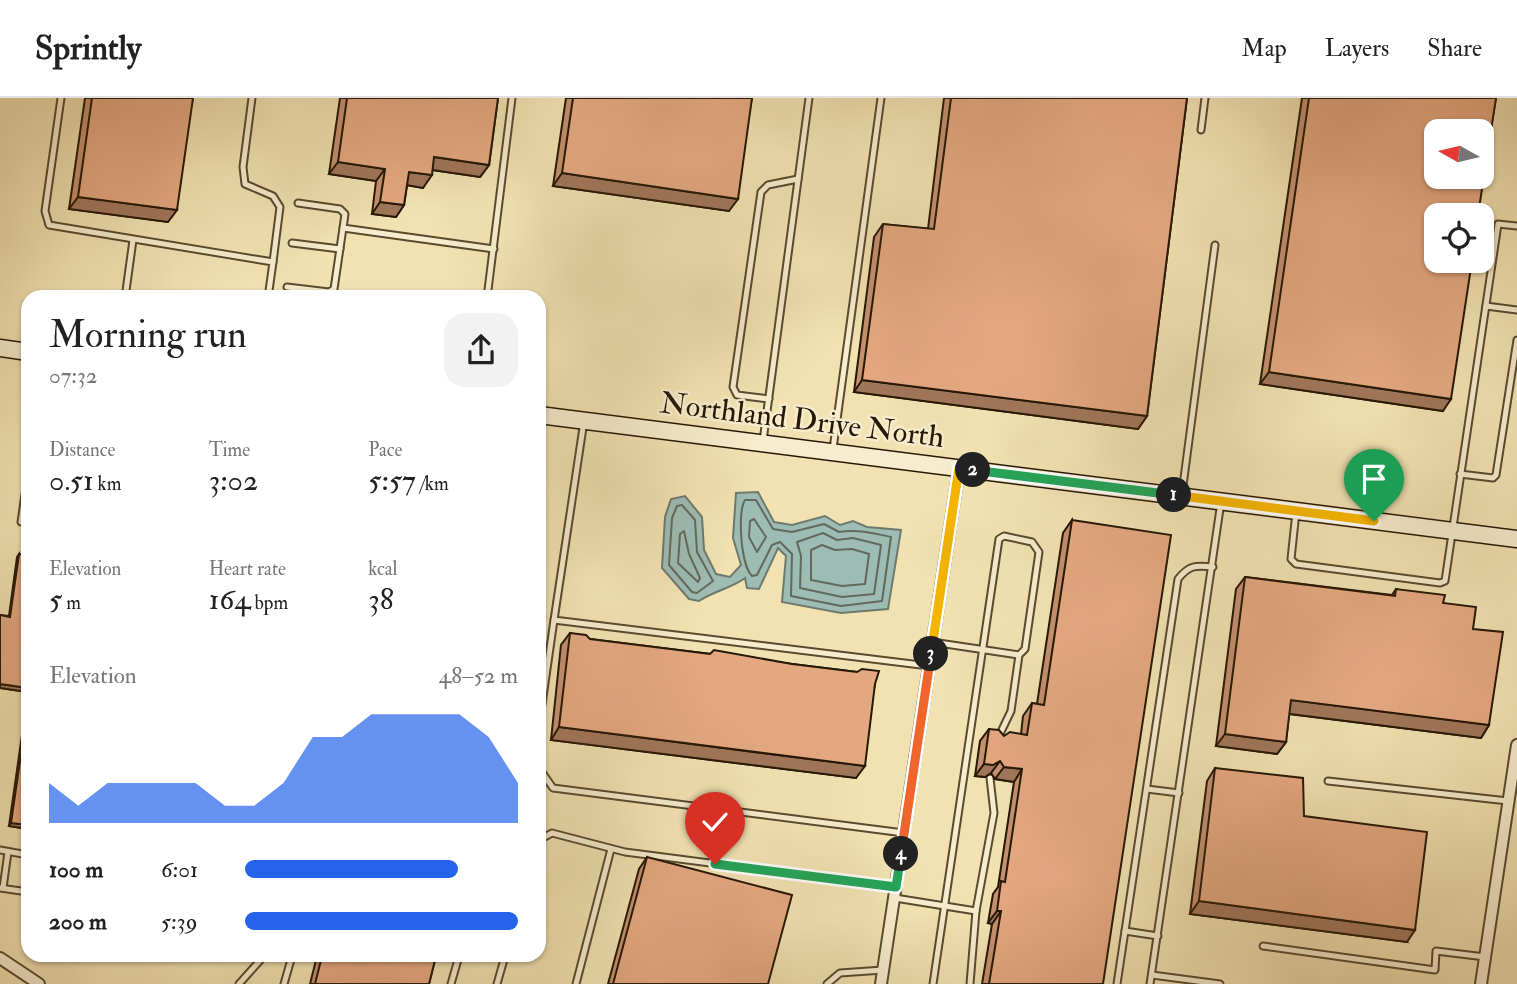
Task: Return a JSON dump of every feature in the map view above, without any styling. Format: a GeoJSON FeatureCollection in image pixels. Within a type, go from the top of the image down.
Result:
{"type":"FeatureCollection","features":[{"type":"Feature","properties":{"kind":"street"},"geometry":{"type":"LineString","coordinates":[[0,348],[21,351]]}},
{"type":"Feature","properties":{"kind":"street","name":"Northland Drive North"},"geometry":{"type":"LineString","coordinates":[[546,416],[1517,538]]}},
{"type":"Feature","properties":{"kind":"street"},"geometry":{"type":"LineString","coordinates":[[881,984],[959,468]]}},
{"type":"Feature","properties":{"kind":"street"},"geometry":{"type":"LineString","coordinates":[[1481,984],[1511,819],[1508,801],[1517,745]]}},
{"type":"Feature","properties":{"kind":"street"},"geometry":{"type":"LineString","coordinates":[[0,958],[39,984]]}},
{"type":"Feature","properties":{"kind":"lane"},"geometry":{"type":"LineString","coordinates":[[61,98],[45,211],[49,225],[273,262]]}},
{"type":"Feature","properties":{"kind":"lane"},"geometry":{"type":"LineString","coordinates":[[252,98],[245,184],[273,196],[280,206],[269,290]]}},
{"type":"Feature","properties":{"kind":"lane"},"geometry":{"type":"LineString","coordinates":[[488,290],[512,98]]}},
{"type":"Feature","properties":{"kind":"lane"},"geometry":{"type":"LineString","coordinates":[[763,444],[809,98]]}},
{"type":"Feature","properties":{"kind":"lane"},"geometry":{"type":"LineString","coordinates":[[832,453],[881,98]]}},
{"type":"Feature","properties":{"kind":"lane"},"geometry":{"type":"LineString","coordinates":[[1201,130],[1205,98]]}},
{"type":"Feature","properties":{"kind":"lane"},"geometry":{"type":"LineString","coordinates":[[769,399],[737,395],[733,387],[761,192],[768,185],[798,178]]}},
{"type":"Feature","properties":{"kind":"lane"},"geometry":{"type":"LineString","coordinates":[[298,203],[340,209],[345,214],[332,290]]}},
{"type":"Feature","properties":{"kind":"lane"},"geometry":{"type":"LineString","coordinates":[[1297,511],[1291,559],[1296,564],[1440,583],[1445,581],[1498,225],[1517,226]]}},
{"type":"Feature","properties":{"kind":"lane"},"geometry":{"type":"LineString","coordinates":[[343,229],[494,249]]}},
{"type":"Feature","properties":{"kind":"lane"},"geometry":{"type":"LineString","coordinates":[[126,290],[133,240]]}},
{"type":"Feature","properties":{"kind":"lane"},"geometry":{"type":"LineString","coordinates":[[292,243],[340,249]]}},
{"type":"Feature","properties":{"kind":"lane"},"geometry":{"type":"LineString","coordinates":[[1181,496],[1215,245]]}},
{"type":"Feature","properties":{"kind":"lane"},"geometry":{"type":"LineString","coordinates":[[287,287],[312,290]]}},
{"type":"Feature","properties":{"kind":"lane"},"geometry":{"type":"LineString","coordinates":[[1486,306],[1517,310]]}},
{"type":"Feature","properties":{"kind":"lane"},"geometry":{"type":"LineString","coordinates":[[1460,474],[1493,478],[1496,475],[1517,340]]}},
{"type":"Feature","properties":{"kind":"lane"},"geometry":{"type":"LineString","coordinates":[[546,675],[584,421]]}},
{"type":"Feature","properties":{"kind":"lane"},"geometry":{"type":"LineString","coordinates":[[1150,984],[1221,501]]}},
{"type":"Feature","properties":{"kind":"lane"},"geometry":{"type":"LineString","coordinates":[[933,984],[981,650],[999,540],[1004,536],[1032,542],[1039,552],[1011,711],[996,743]]}},
{"type":"Feature","properties":{"kind":"lane"},"geometry":{"type":"LineString","coordinates":[[1117,984],[1178,579],[1186,569],[1195,565],[1213,567]]}},
{"type":"Feature","properties":{"kind":"lane"},"geometry":{"type":"LineString","coordinates":[[554,620],[929,666]]}},
{"type":"Feature","properties":{"kind":"lane"},"geometry":{"type":"LineString","coordinates":[[932,642],[1019,654]]}},
{"type":"Feature","properties":{"kind":"lane"},"geometry":{"type":"LineString","coordinates":[[546,778],[553,788],[904,834]]}},
{"type":"Feature","properties":{"kind":"lane"},"geometry":{"type":"LineString","coordinates":[[970,984],[976,911],[994,813],[990,778]]}},
{"type":"Feature","properties":{"kind":"lane"},"geometry":{"type":"LineString","coordinates":[[1328,781],[1508,801]]}},
{"type":"Feature","properties":{"kind":"lane"},"geometry":{"type":"LineString","coordinates":[[1147,789],[1179,793]]}},
{"type":"Feature","properties":{"kind":"lane"},"geometry":{"type":"LineString","coordinates":[[546,836],[552,833],[611,849],[895,893],[976,911]]}},
{"type":"Feature","properties":{"kind":"lane"},"geometry":{"type":"LineString","coordinates":[[576,984],[611,849]]}},
{"type":"Feature","properties":{"kind":"lane"},"geometry":{"type":"LineString","coordinates":[[0,850],[21,854]]}},
{"type":"Feature","properties":{"kind":"lane"},"geometry":{"type":"LineString","coordinates":[[8,852],[1,888],[21,891]]}},
{"type":"Feature","properties":{"kind":"lane"},"geometry":{"type":"LineString","coordinates":[[1125,931],[1158,936]]}},
{"type":"Feature","properties":{"kind":"lane"},"geometry":{"type":"LineString","coordinates":[[1264,946],[1434,970],[1436,951],[1485,957]]}},
{"type":"Feature","properties":{"kind":"lane"},"geometry":{"type":"LineString","coordinates":[[239,984],[259,962]]}},
{"type":"Feature","properties":{"kind":"lane"},"geometry":{"type":"LineString","coordinates":[[284,984],[290,962]]}},
{"type":"Feature","properties":{"kind":"lane"},"geometry":{"type":"LineString","coordinates":[[451,984],[457,962]]}},
{"type":"Feature","properties":{"kind":"lane"},"geometry":{"type":"LineString","coordinates":[[497,984],[503,962]]}},
{"type":"Feature","properties":{"kind":"lane"},"geometry":{"type":"LineString","coordinates":[[827,984],[840,973],[883,970]]}},
{"type":"Feature","properties":{"kind":"lane"},"geometry":{"type":"LineString","coordinates":[[1152,975],[1220,984]]}},
{"type":"Feature","properties":{"kind":"water"},"geometry":{"type":"Polygon","coordinates":[[[758,492],[774,522],[792,525],[825,516],[840,525],[853,521],[867,527],[901,530],[888,609],[841,613],[782,602],[786,556],[778,548],[759,589],[747,588],[745,578],[699,601],[689,599],[662,568],[665,517],[671,499],[685,496],[702,517],[704,550],[716,574],[730,577],[741,565],[733,538],[736,493],[758,492]]]}},
{"type":"Feature","properties":{"kind":"building"},"geometry":{"type":"Polygon","coordinates":[[[92,98],[193,98],[177,210],[78,197],[92,98]]]}},
{"type":"Feature","properties":{"kind":"building"},"geometry":{"type":"Polygon","coordinates":[[[347,98],[498,98],[489,165],[434,157],[432,175],[409,172],[404,205],[380,202],[385,169],[338,162],[347,98]]]}},
{"type":"Feature","properties":{"kind":"building"},"geometry":{"type":"Polygon","coordinates":[[[573,98],[752,98],[738,199],[562,173],[573,98]]]}},
{"type":"Feature","properties":{"kind":"building"},"geometry":{"type":"Polygon","coordinates":[[[951,98],[1187,98],[1147,416],[862,380],[883,224],[934,229],[951,98]]]}},
{"type":"Feature","properties":{"kind":"building"},"geometry":{"type":"Polygon","coordinates":[[[1309,98],[1496,98],[1493,119],[1424,119],[1424,189],[1482,189],[1480,203],[1424,203],[1424,273],[1470,273],[1451,399],[1269,372],[1309,98]]]}},
{"type":"Feature","properties":{"kind":"building"},"geometry":{"type":"Polygon","coordinates":[[[1072,520],[1171,535],[1103,984],[989,984],[1001,911],[997,911],[1001,881],[1005,882],[1022,769],[1004,767],[1000,761],[993,765],[984,764],[989,729],[999,730],[1004,736],[1010,732],[1027,735],[1032,703],[1044,705],[1072,520]]]}},
{"type":"Feature","properties":{"kind":"building"},"geometry":{"type":"Polygon","coordinates":[[[21,554],[21,687],[0,684],[0,615],[10,617],[21,554]]]}},
{"type":"Feature","properties":{"kind":"building"},"geometry":{"type":"Polygon","coordinates":[[[1245,577],[1395,596],[1396,589],[1445,595],[1443,603],[1476,607],[1473,629],[1503,632],[1489,725],[1291,700],[1286,742],[1225,734],[1245,577]]]}},
{"type":"Feature","properties":{"kind":"building"},"geometry":{"type":"Polygon","coordinates":[[[570,633],[586,635],[590,639],[710,654],[714,650],[792,664],[857,672],[862,669],[879,671],[865,766],[559,727],[570,633]]]}},
{"type":"Feature","properties":{"kind":"building"},"geometry":{"type":"Polygon","coordinates":[[[21,754],[21,824],[11,823],[21,754]]]}},
{"type":"Feature","properties":{"kind":"building"},"geometry":{"type":"Polygon","coordinates":[[[1215,768],[1303,778],[1304,816],[1427,832],[1415,930],[1199,901],[1215,768]]]}},
{"type":"Feature","properties":{"kind":"building"},"geometry":{"type":"Polygon","coordinates":[[[647,857],[792,895],[768,984],[613,984],[647,857]]]}},
{"type":"Feature","properties":{"kind":"building"},"geometry":{"type":"Polygon","coordinates":[[[320,962],[434,962],[429,984],[315,984],[320,962]]]}},
{"type":"Feature","properties":{"kind":"route"},"geometry":{"type":"LineString","coordinates":[[715,864],[896,887],[959,468],[1374,521]]}}]}
